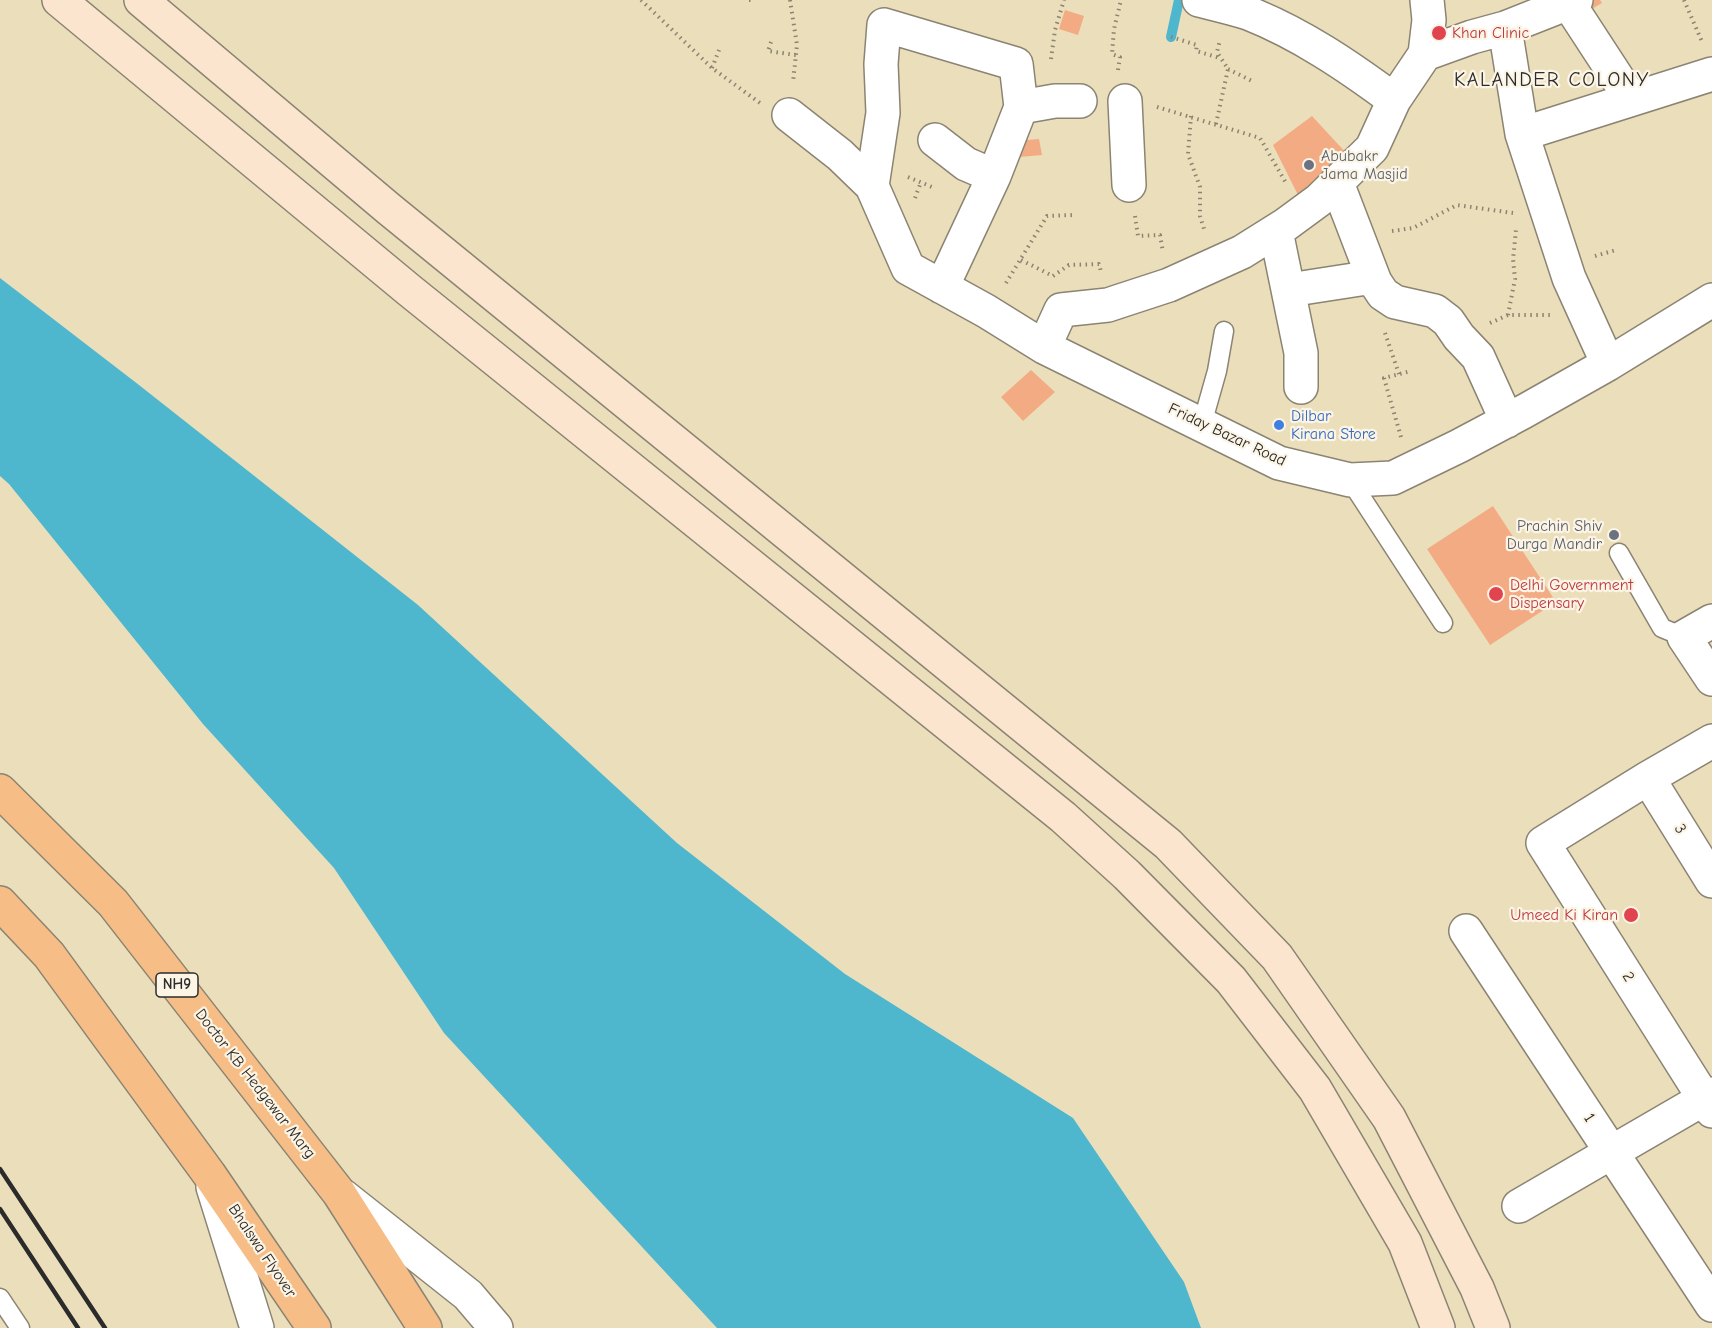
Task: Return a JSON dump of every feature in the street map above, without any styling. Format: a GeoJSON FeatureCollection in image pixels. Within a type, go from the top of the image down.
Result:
{"type":"FeatureCollection","features":[{"type":"Feature","properties":{"kind":"highway","name":"Doctor KB Hedgewar Marg"},"geometry":{"type":"LineString","coordinates":[[0,791],[113,903],[339,1193]]}},
{"type":"Feature","properties":{"kind":"highway"},"geometry":{"type":"LineString","coordinates":[[0,903],[49,955],[209,1174]]}},
{"type":"Feature","properties":{"kind":"highway","name":"Bhalswa Flyover"},"geometry":{"type":"LineString","coordinates":[[209,1174],[314,1328]]}},
{"type":"Feature","properties":{"kind":"highway"},"geometry":{"type":"LineString","coordinates":[[339,1193],[425,1328]]}},
{"type":"Feature","properties":{"kind":"main road"},"geometry":{"type":"LineString","coordinates":[[59,0],[418,298],[1063,817],[1127,875],[1231,980],[1315,1089],[1405,1243],[1438,1328]]}},
{"type":"Feature","properties":{"kind":"main road"},"geometry":{"type":"LineString","coordinates":[[141,0],[389,209],[1167,844],[1277,957],[1389,1118],[1477,1288],[1493,1328]]}},
{"type":"Feature","properties":{"kind":"street"},"geometry":{"type":"LineString","coordinates":[[1044,347],[1061,310],[1108,305],[1169,285],[1242,252],[1319,200],[1372,148],[1394,100],[1425,54],[1429,20],[1427,0]]}},
{"type":"Feature","properties":{"kind":"street"},"geometry":{"type":"LineString","coordinates":[[1425,54],[1505,28],[1571,1],[1631,99]]}},
{"type":"Feature","properties":{"kind":"street"},"geometry":{"type":"LineString","coordinates":[[1214,4],[1267,22],[1341,61],[1394,100]]}},
{"type":"Feature","properties":{"kind":"street"},"geometry":{"type":"LineString","coordinates":[[872,186],[883,113],[881,64],[884,25],[994,68],[1016,64],[1020,107],[993,176],[942,287]]}},
{"type":"Feature","properties":{"kind":"street"},"geometry":{"type":"LineString","coordinates":[[1505,28],[1522,134],[1569,279],[1608,364]]}},
{"type":"Feature","properties":{"kind":"street"},"geometry":{"type":"LineString","coordinates":[[1522,134],[1631,99],[1708,60]]}},
{"type":"Feature","properties":{"kind":"street"},"geometry":{"type":"LineString","coordinates":[[1121,90],[1129,185]]}},
{"type":"Feature","properties":{"kind":"street"},"geometry":{"type":"LineString","coordinates":[[1020,107],[1067,101]]}},
{"type":"Feature","properties":{"kind":"street"},"geometry":{"type":"LineString","coordinates":[[789,115],[840,155],[872,186]]}},
{"type":"Feature","properties":{"kind":"street"},"geometry":{"type":"LineString","coordinates":[[936,140],[966,164],[993,176]]}},
{"type":"Feature","properties":{"kind":"street"},"geometry":{"type":"LineString","coordinates":[[1337,183],[1373,277],[1383,294],[1395,302],[1434,311],[1448,321],[1478,357],[1507,421]]}},
{"type":"Feature","properties":{"kind":"street","name":"Friday Bazar Road"},"geometry":{"type":"LineString","coordinates":[[872,186],[908,268],[986,311],[1044,347],[1280,463],[1350,480],[1393,478],[1410,470],[1507,421],[1608,364],[1712,300]]}},
{"type":"Feature","properties":{"kind":"street"},"geometry":{"type":"LineString","coordinates":[[1287,223],[1289,291],[1301,353],[1301,387]]}},
{"type":"Feature","properties":{"kind":"street"},"geometry":{"type":"LineString","coordinates":[[1289,291],[1373,277]]}},
{"type":"Feature","properties":{"kind":"street"},"geometry":{"type":"LineString","coordinates":[[1712,621],[1684,637],[1712,678]]}},
{"type":"Feature","properties":{"kind":"street"},"geometry":{"type":"LineString","coordinates":[[1648,778],[1712,741]]}},
{"type":"Feature","properties":{"kind":"street","name":"2"},"geometry":{"type":"LineString","coordinates":[[1648,778],[1543,843],[1709,1101]]}},
{"type":"Feature","properties":{"kind":"street","name":"3"},"geometry":{"type":"LineString","coordinates":[[1648,778],[1712,881]]}},
{"type":"Feature","properties":{"kind":"street","name":"1"},"geometry":{"type":"LineString","coordinates":[[1466,931],[1712,1305]]}},
{"type":"Feature","properties":{"kind":"street"},"geometry":{"type":"LineString","coordinates":[[1519,1206],[1612,1152],[1709,1101]]}},
{"type":"Feature","properties":{"kind":"street"},"geometry":{"type":"LineString","coordinates":[[209,1174],[257,1328]]}},
{"type":"Feature","properties":{"kind":"street"},"geometry":{"type":"LineString","coordinates":[[339,1193],[468,1295],[496,1328]]}},
{"type":"Feature","properties":{"kind":"lane"},"geometry":{"type":"LineString","coordinates":[[1202,424],[1217,371],[1224,331]]}},
{"type":"Feature","properties":{"kind":"lane"},"geometry":{"type":"LineString","coordinates":[[1350,480],[1443,623]]}},
{"type":"Feature","properties":{"kind":"lane"},"geometry":{"type":"LineString","coordinates":[[1619,553],[1662,628],[1684,637]]}},
{"type":"Feature","properties":{"kind":"lane"},"geometry":{"type":"LineString","coordinates":[[0,1298],[20,1328]]}},
{"type":"Feature","properties":{"kind":"path"},"geometry":{"type":"LineString","coordinates":[[641,0],[712,68],[764,106],[789,115],[797,45],[790,0]]}},
{"type":"Feature","properties":{"kind":"path"},"geometry":{"type":"LineString","coordinates":[[749,0],[754,0]]}},
{"type":"Feature","properties":{"kind":"path"},"geometry":{"type":"LineString","coordinates":[[1064,0],[1055,30],[1051,60],[1067,101]]}},
{"type":"Feature","properties":{"kind":"path"},"geometry":{"type":"LineString","coordinates":[[1121,0],[1114,29],[1112,54],[1120,57],[1121,90]]}},
{"type":"Feature","properties":{"kind":"path"},"geometry":{"type":"LineString","coordinates":[[1684,0],[1708,60]]}},
{"type":"Feature","properties":{"kind":"path"},"geometry":{"type":"LineString","coordinates":[[1214,4],[1217,52],[1228,69],[1254,82]]}},
{"type":"Feature","properties":{"kind":"path"},"geometry":{"type":"LineString","coordinates":[[1171,37],[1197,45],[1196,51],[1221,58]]}},
{"type":"Feature","properties":{"kind":"path"},"geometry":{"type":"LineString","coordinates":[[771,42],[768,51],[796,55]]}},
{"type":"Feature","properties":{"kind":"path"},"geometry":{"type":"LineString","coordinates":[[712,68],[719,50]]}},
{"type":"Feature","properties":{"kind":"path"},"geometry":{"type":"LineString","coordinates":[[1216,124],[1228,69]]}},
{"type":"Feature","properties":{"kind":"path"},"geometry":{"type":"LineString","coordinates":[[1172,110],[1260,138],[1285,179],[1287,223]]}},
{"type":"Feature","properties":{"kind":"path"},"geometry":{"type":"LineString","coordinates":[[1191,116],[1188,154],[1200,187],[1200,216],[1214,265]]}},
{"type":"Feature","properties":{"kind":"path"},"geometry":{"type":"LineString","coordinates":[[1129,185],[1138,236],[1160,235],[1169,285]]}},
{"type":"Feature","properties":{"kind":"path"},"geometry":{"type":"LineString","coordinates":[[1357,235],[1413,228],[1457,205],[1550,217]]}},
{"type":"Feature","properties":{"kind":"path"},"geometry":{"type":"LineString","coordinates":[[1508,315],[1515,279],[1513,259],[1517,214]]}},
{"type":"Feature","properties":{"kind":"path"},"geometry":{"type":"LineString","coordinates":[[986,311],[1022,260],[1047,216],[1074,215]]}},
{"type":"Feature","properties":{"kind":"path"},"geometry":{"type":"LineString","coordinates":[[1459,337],[1508,315],[1569,316],[1582,311]]}},
{"type":"Feature","properties":{"kind":"path"},"geometry":{"type":"LineString","coordinates":[[1410,470],[1384,378],[1411,371]]}},
{"type":"Feature","properties":{"kind":"water"},"geometry":{"type":"Polygon","coordinates":[[[0,278],[418,605],[677,843],[845,974],[1073,1118],[1184,1282],[1201,1328],[717,1328],[444,1033],[334,868],[203,724],[9,484],[0,476],[0,278]]]}},
{"type":"Feature","properties":{"kind":"building"},"geometry":{"type":"Polygon","coordinates":[[[1584,0],[1600,0],[1602,3],[1580,16],[1584,0]]]}},
{"type":"Feature","properties":{"kind":"building"},"geometry":{"type":"Polygon","coordinates":[[[1065,10],[1084,16],[1078,35],[1059,29],[1065,10]]]}},
{"type":"Feature","properties":{"kind":"building","name":"Abubakr Jama Masjid"},"geometry":{"type":"Polygon","coordinates":[[[1312,116],[1348,155],[1298,195],[1273,145],[1312,116]]]}},
{"type":"Feature","properties":{"kind":"building"},"geometry":{"type":"Polygon","coordinates":[[[1039,139],[1042,155],[1008,158],[1015,141],[1039,139]]]}},
{"type":"Feature","properties":{"kind":"building"},"geometry":{"type":"Polygon","coordinates":[[[1031,370],[1055,392],[1023,421],[1001,397],[1031,370]]]}},
{"type":"Feature","properties":{"kind":"building"},"geometry":{"type":"Polygon","coordinates":[[[1493,506],[1556,602],[1490,645],[1427,549],[1493,506]]]}},
{"type":"Feature","properties":{"kind":"waterway"},"geometry":{"type":"LineString","coordinates":[[1171,37],[1179,0]]}},
{"type":"Feature","properties":{"kind":"railway"},"geometry":{"type":"LineString","coordinates":[[0,1169],[105,1328]]}},
{"type":"Feature","properties":{"kind":"railway"},"geometry":{"type":"LineString","coordinates":[[0,1209],[78,1328]]}},
{"type":"Feature","properties":{"kind":"place","name":"Khan Clinic"},"geometry":{"type":"Point","coordinates":[1439,33]}},
{"type":"Feature","properties":{"kind":"place","name":"Abubakr Jama Masjid"},"geometry":{"type":"Point","coordinates":[1309,165]}},
{"type":"Feature","properties":{"kind":"place","name":"Dilbar Kirana Store"},"geometry":{"type":"Point","coordinates":[1279,425]}},
{"type":"Feature","properties":{"kind":"place","name":"Prachin Shiv Durga Mandir"},"geometry":{"type":"Point","coordinates":[1614,535]}},
{"type":"Feature","properties":{"kind":"place","name":"Delhi Government Dispensary"},"geometry":{"type":"Point","coordinates":[1496,594]}},
{"type":"Feature","properties":{"kind":"place","name":"Umeed Ki Kiran"},"geometry":{"type":"Point","coordinates":[1631,915]}},
{"type":"Feature","properties":{"kind":"district","name":"KALANDER COLONY"},"geometry":{"type":"Point","coordinates":[1552,80]}}]}
